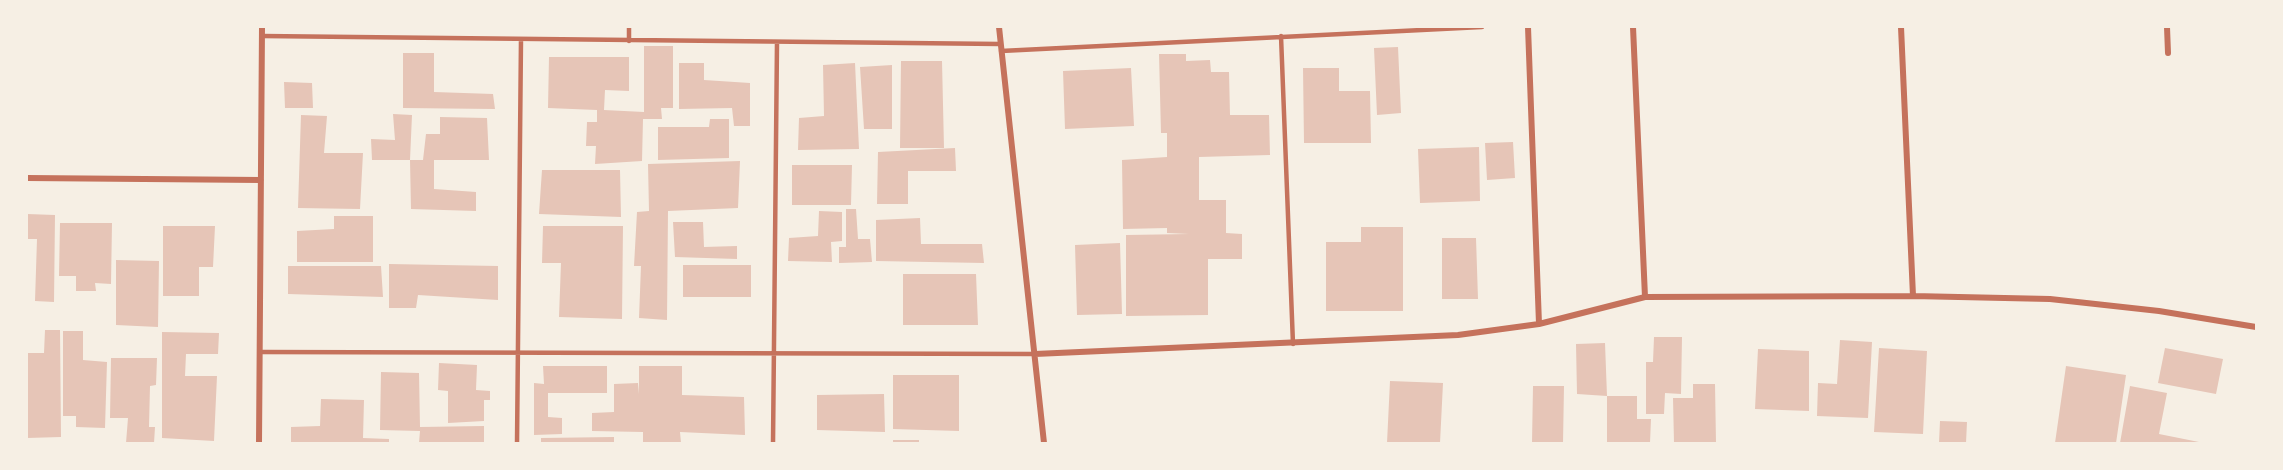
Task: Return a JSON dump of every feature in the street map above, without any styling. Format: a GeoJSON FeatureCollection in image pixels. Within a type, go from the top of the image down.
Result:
{"type":"FeatureCollection","features":[{"type":"Feature","properties":{"kind":"street"},"geometry":{"type":"LineString","coordinates":[[259,443],[262,27]]}},
{"type":"Feature","properties":{"kind":"street"},"geometry":{"type":"LineString","coordinates":[[999,27],[1044,443]]}},
{"type":"Feature","properties":{"kind":"street"},"geometry":{"type":"LineString","coordinates":[[1528,27],[1539,324]]}},
{"type":"Feature","properties":{"kind":"street"},"geometry":{"type":"LineString","coordinates":[[1633,27],[1645,297]]}},
{"type":"Feature","properties":{"kind":"street"},"geometry":{"type":"LineString","coordinates":[[1901,27],[1913,296]]}},
{"type":"Feature","properties":{"kind":"street"},"geometry":{"type":"LineString","coordinates":[[2167,27],[2168,52]]}},
{"type":"Feature","properties":{"kind":"street"},"geometry":{"type":"LineString","coordinates":[[27,178],[261,180]]}},
{"type":"Feature","properties":{"kind":"street"},"geometry":{"type":"LineString","coordinates":[[1035,354],[1458,335],[1539,324],[1645,297],[1913,296],[2050,299],[2159,311],[2256,327]]}},
{"type":"Feature","properties":{"kind":"lane"},"geometry":{"type":"LineString","coordinates":[[629,27],[629,41]]}},
{"type":"Feature","properties":{"kind":"lane"},"geometry":{"type":"LineString","coordinates":[[262,36],[777,42],[1001,48],[1482,27]]}},
{"type":"Feature","properties":{"kind":"lane"},"geometry":{"type":"LineString","coordinates":[[1281,36],[1293,344]]}},
{"type":"Feature","properties":{"kind":"lane"},"geometry":{"type":"LineString","coordinates":[[517,443],[521,39]]}},
{"type":"Feature","properties":{"kind":"lane"},"geometry":{"type":"LineString","coordinates":[[773,443],[777,42]]}},
{"type":"Feature","properties":{"kind":"lane"},"geometry":{"type":"LineString","coordinates":[[260,352],[1035,354]]}},
{"type":"Feature","properties":{"kind":"building"},"geometry":{"type":"Polygon","coordinates":[[[644,46],[673,46],[673,108],[661,108],[662,119],[643,119],[642,161],[595,164],[596,146],[586,146],[587,122],[597,122],[597,110],[548,108],[549,57],[629,57],[629,91],[605,90],[604,110],[644,112],[644,46]]]}},
{"type":"Feature","properties":{"kind":"building"},"geometry":{"type":"Polygon","coordinates":[[[1398,47],[1401,113],[1377,115],[1374,48],[1398,47]]]}},
{"type":"Feature","properties":{"kind":"building"},"geometry":{"type":"Polygon","coordinates":[[[403,53],[434,53],[434,92],[493,94],[495,109],[403,108],[403,53]]]}},
{"type":"Feature","properties":{"kind":"building"},"geometry":{"type":"Polygon","coordinates":[[[1159,54],[1186,54],[1186,61],[1210,60],[1211,72],[1229,72],[1230,115],[1269,115],[1270,155],[1199,157],[1199,200],[1226,200],[1226,233],[1242,234],[1242,259],[1208,259],[1208,315],[1126,316],[1126,235],[1189,234],[1167,233],[1167,228],[1123,229],[1122,160],[1167,157],[1167,133],[1161,133],[1159,54]]]}},
{"type":"Feature","properties":{"kind":"building"},"geometry":{"type":"Polygon","coordinates":[[[901,61],[942,61],[944,148],[900,148],[901,61]]]}},
{"type":"Feature","properties":{"kind":"building"},"geometry":{"type":"Polygon","coordinates":[[[679,63],[704,63],[704,80],[750,83],[750,126],[734,126],[732,108],[679,109],[679,63]]]}},
{"type":"Feature","properties":{"kind":"building"},"geometry":{"type":"Polygon","coordinates":[[[855,63],[859,149],[798,150],[799,118],[824,116],[823,65],[855,63]]]}},
{"type":"Feature","properties":{"kind":"building"},"geometry":{"type":"Polygon","coordinates":[[[892,65],[892,129],[864,129],[860,67],[892,65]]]}},
{"type":"Feature","properties":{"kind":"building"},"geometry":{"type":"Polygon","coordinates":[[[1131,68],[1134,126],[1065,129],[1063,71],[1131,68]]]}},
{"type":"Feature","properties":{"kind":"building"},"geometry":{"type":"Polygon","coordinates":[[[1303,68],[1339,68],[1339,91],[1370,91],[1371,143],[1304,143],[1303,68]]]}},
{"type":"Feature","properties":{"kind":"building"},"geometry":{"type":"Polygon","coordinates":[[[284,82],[312,83],[313,108],[285,108],[284,82]]]}},
{"type":"Feature","properties":{"kind":"building"},"geometry":{"type":"Polygon","coordinates":[[[393,114],[412,115],[410,160],[372,160],[371,139],[395,140],[393,114]]]}},
{"type":"Feature","properties":{"kind":"building"},"geometry":{"type":"Polygon","coordinates":[[[301,115],[327,116],[324,153],[363,153],[360,209],[298,208],[301,115]]]}},
{"type":"Feature","properties":{"kind":"building"},"geometry":{"type":"Polygon","coordinates":[[[440,117],[487,118],[489,160],[434,160],[434,189],[476,192],[476,211],[411,209],[410,160],[423,160],[426,134],[440,134],[440,117]]]}},
{"type":"Feature","properties":{"kind":"building"},"geometry":{"type":"Polygon","coordinates":[[[710,119],[729,119],[729,158],[658,160],[658,127],[709,127],[710,119]]]}},
{"type":"Feature","properties":{"kind":"building"},"geometry":{"type":"Polygon","coordinates":[[[1513,142],[1515,178],[1487,180],[1485,143],[1513,142]]]}},
{"type":"Feature","properties":{"kind":"building"},"geometry":{"type":"Polygon","coordinates":[[[1479,147],[1480,201],[1420,203],[1418,149],[1479,147]]]}},
{"type":"Feature","properties":{"kind":"building"},"geometry":{"type":"Polygon","coordinates":[[[955,148],[956,171],[908,171],[908,204],[877,204],[878,152],[955,148]]]}},
{"type":"Feature","properties":{"kind":"building"},"geometry":{"type":"Polygon","coordinates":[[[740,161],[738,208],[668,211],[667,320],[639,318],[641,266],[634,266],[637,212],[649,211],[648,164],[740,161]]]}},
{"type":"Feature","properties":{"kind":"building"},"geometry":{"type":"Polygon","coordinates":[[[792,165],[852,165],[851,205],[792,205],[792,165]]]}},
{"type":"Feature","properties":{"kind":"building"},"geometry":{"type":"Polygon","coordinates":[[[542,170],[620,170],[621,217],[539,214],[542,170]]]}},
{"type":"Feature","properties":{"kind":"building"},"geometry":{"type":"Polygon","coordinates":[[[846,209],[856,209],[858,239],[870,239],[872,262],[839,263],[839,247],[846,247],[846,209]]]}},
{"type":"Feature","properties":{"kind":"building"},"geometry":{"type":"Polygon","coordinates":[[[819,211],[842,212],[842,241],[831,242],[832,262],[788,261],[789,238],[818,236],[819,211]]]}},
{"type":"Feature","properties":{"kind":"building"},"geometry":{"type":"Polygon","coordinates":[[[27,214],[55,215],[54,302],[35,301],[37,239],[27,239],[27,214]]]}},
{"type":"Feature","properties":{"kind":"building"},"geometry":{"type":"Polygon","coordinates":[[[334,216],[373,216],[373,262],[297,262],[297,231],[334,229],[334,216]]]}},
{"type":"Feature","properties":{"kind":"building"},"geometry":{"type":"Polygon","coordinates":[[[920,218],[921,244],[982,244],[984,263],[876,261],[876,220],[920,218]]]}},
{"type":"Feature","properties":{"kind":"building"},"geometry":{"type":"Polygon","coordinates":[[[673,222],[703,222],[704,247],[737,246],[737,259],[675,257],[673,222]]]}},
{"type":"Feature","properties":{"kind":"building"},"geometry":{"type":"Polygon","coordinates":[[[60,223],[112,223],[111,284],[95,283],[96,291],[76,291],[76,276],[59,276],[60,223]]]}},
{"type":"Feature","properties":{"kind":"building"},"geometry":{"type":"Polygon","coordinates":[[[163,226],[215,226],[213,267],[199,267],[199,296],[163,296],[163,226]]]}},
{"type":"Feature","properties":{"kind":"building"},"geometry":{"type":"Polygon","coordinates":[[[543,226],[623,226],[622,319],[559,317],[561,263],[542,263],[543,226]]]}},
{"type":"Feature","properties":{"kind":"building"},"geometry":{"type":"Polygon","coordinates":[[[1361,227],[1403,227],[1403,311],[1326,311],[1326,242],[1361,242],[1361,227]]]}},
{"type":"Feature","properties":{"kind":"building"},"geometry":{"type":"Polygon","coordinates":[[[1442,238],[1476,238],[1478,299],[1442,299],[1442,238]]]}},
{"type":"Feature","properties":{"kind":"building"},"geometry":{"type":"Polygon","coordinates":[[[1120,243],[1122,314],[1077,315],[1075,245],[1120,243]]]}},
{"type":"Feature","properties":{"kind":"building"},"geometry":{"type":"Polygon","coordinates":[[[116,260],[159,261],[158,327],[116,325],[116,260]]]}},
{"type":"Feature","properties":{"kind":"building"},"geometry":{"type":"Polygon","coordinates":[[[389,264],[498,266],[498,300],[418,295],[416,308],[389,308],[389,264]]]}},
{"type":"Feature","properties":{"kind":"building"},"geometry":{"type":"Polygon","coordinates":[[[683,265],[751,265],[751,297],[683,297],[683,265]]]}},
{"type":"Feature","properties":{"kind":"building"},"geometry":{"type":"Polygon","coordinates":[[[288,266],[381,266],[383,297],[288,294],[288,266]]]}},
{"type":"Feature","properties":{"kind":"building"},"geometry":{"type":"Polygon","coordinates":[[[903,274],[976,274],[978,325],[903,325],[903,274]]]}},
{"type":"Feature","properties":{"kind":"building"},"geometry":{"type":"Polygon","coordinates":[[[45,330],[60,330],[61,437],[27,438],[27,353],[44,353],[45,330]]]}},
{"type":"Feature","properties":{"kind":"building"},"geometry":{"type":"Polygon","coordinates":[[[63,331],[83,331],[83,360],[107,362],[105,428],[76,427],[76,416],[63,416],[63,331]]]}},
{"type":"Feature","properties":{"kind":"building"},"geometry":{"type":"Polygon","coordinates":[[[162,332],[219,333],[218,354],[186,354],[185,376],[217,376],[214,441],[162,438],[162,332]]]}},
{"type":"Feature","properties":{"kind":"building"},"geometry":{"type":"Polygon","coordinates":[[[1654,337],[1682,337],[1681,394],[1665,393],[1664,414],[1646,414],[1646,362],[1653,362],[1654,337]]]}},
{"type":"Feature","properties":{"kind":"building"},"geometry":{"type":"Polygon","coordinates":[[[1840,340],[1872,342],[1868,418],[1817,416],[1818,383],[1837,384],[1840,340]]]}},
{"type":"Feature","properties":{"kind":"building"},"geometry":{"type":"Polygon","coordinates":[[[1605,343],[1607,396],[1577,394],[1576,344],[1605,343]]]}},
{"type":"Feature","properties":{"kind":"building"},"geometry":{"type":"Polygon","coordinates":[[[1879,348],[1927,351],[1923,434],[1874,432],[1879,348]]]}},
{"type":"Feature","properties":{"kind":"building"},"geometry":{"type":"Polygon","coordinates":[[[2165,348],[2223,359],[2216,394],[2158,383],[2165,348]]]}},
{"type":"Feature","properties":{"kind":"building"},"geometry":{"type":"Polygon","coordinates":[[[1758,349],[1809,351],[1809,411],[1755,409],[1758,349]]]}},
{"type":"Feature","properties":{"kind":"building"},"geometry":{"type":"Polygon","coordinates":[[[111,358],[157,358],[156,385],[150,386],[149,427],[155,427],[154,443],[126,443],[128,418],[110,418],[111,358]]]}},
{"type":"Feature","properties":{"kind":"building"},"geometry":{"type":"Polygon","coordinates":[[[439,363],[477,365],[476,390],[490,391],[490,400],[484,400],[484,421],[448,423],[448,391],[438,390],[439,363]]]}},
{"type":"Feature","properties":{"kind":"building"},"geometry":{"type":"Polygon","coordinates":[[[543,366],[607,366],[607,393],[548,393],[548,417],[562,418],[562,434],[534,435],[534,383],[544,384],[543,366]]]}},
{"type":"Feature","properties":{"kind":"building"},"geometry":{"type":"Polygon","coordinates":[[[639,366],[682,366],[682,395],[744,397],[745,435],[680,432],[681,443],[643,443],[643,432],[592,431],[592,413],[614,412],[614,384],[638,383],[639,394],[639,366]]]}},
{"type":"Feature","properties":{"kind":"building"},"geometry":{"type":"Polygon","coordinates":[[[2066,366],[2126,375],[2116,443],[2055,443],[2066,366]]]}},
{"type":"Feature","properties":{"kind":"building"},"geometry":{"type":"Polygon","coordinates":[[[381,372],[419,373],[420,427],[484,426],[484,443],[419,443],[420,431],[380,430],[381,372]]]}},
{"type":"Feature","properties":{"kind":"building"},"geometry":{"type":"Polygon","coordinates":[[[893,375],[959,375],[959,431],[893,429],[893,375]]]}},
{"type":"Feature","properties":{"kind":"building"},"geometry":{"type":"Polygon","coordinates":[[[1390,381],[1443,383],[1440,443],[1387,443],[1390,381]]]}},
{"type":"Feature","properties":{"kind":"building"},"geometry":{"type":"Polygon","coordinates":[[[1693,384],[1715,384],[1716,443],[1674,443],[1673,398],[1693,398],[1693,384]]]}},
{"type":"Feature","properties":{"kind":"building"},"geometry":{"type":"Polygon","coordinates":[[[1533,386],[1564,386],[1563,443],[1532,443],[1533,386]]]}},
{"type":"Feature","properties":{"kind":"building"},"geometry":{"type":"Polygon","coordinates":[[[2130,386],[2167,393],[2159,434],[2204,443],[2120,443],[2130,386]]]}},
{"type":"Feature","properties":{"kind":"building"},"geometry":{"type":"Polygon","coordinates":[[[884,394],[885,432],[817,430],[817,395],[884,394]]]}},
{"type":"Feature","properties":{"kind":"building"},"geometry":{"type":"Polygon","coordinates":[[[1607,396],[1637,396],[1637,419],[1651,419],[1650,443],[1607,443],[1607,396]]]}},
{"type":"Feature","properties":{"kind":"building"},"geometry":{"type":"Polygon","coordinates":[[[321,399],[364,400],[363,438],[389,439],[389,443],[291,443],[291,427],[320,426],[321,399]]]}},
{"type":"Feature","properties":{"kind":"building"},"geometry":{"type":"Polygon","coordinates":[[[1940,421],[1967,422],[1966,443],[1939,443],[1940,421]]]}},
{"type":"Feature","properties":{"kind":"building"},"geometry":{"type":"Polygon","coordinates":[[[614,437],[614,443],[541,443],[541,438],[614,437]]]}},
{"type":"Feature","properties":{"kind":"building"},"geometry":{"type":"Polygon","coordinates":[[[893,440],[919,440],[919,443],[893,443],[893,440]]]}}]}
